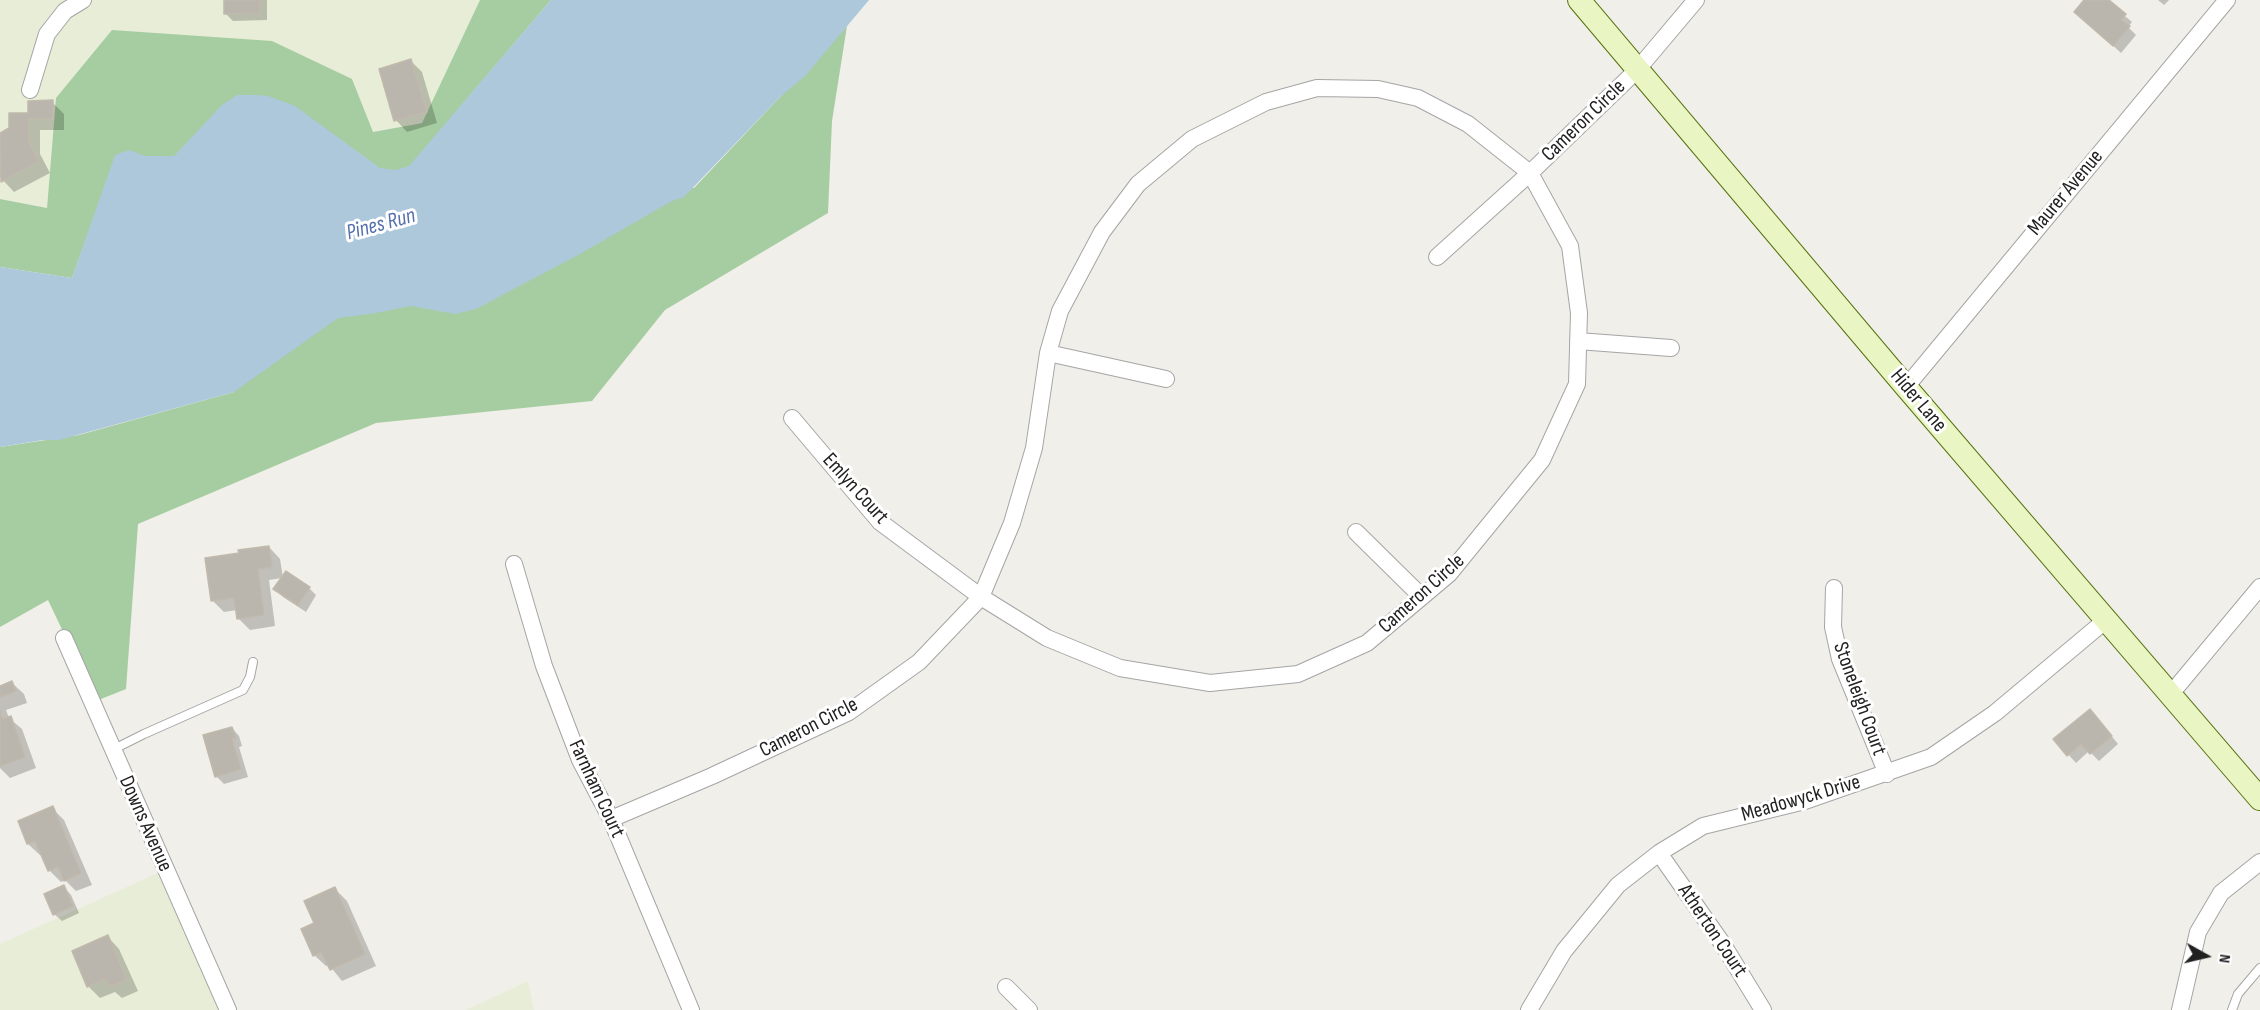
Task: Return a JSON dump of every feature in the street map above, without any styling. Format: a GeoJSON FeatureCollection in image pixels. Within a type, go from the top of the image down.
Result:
{"type":"FeatureCollection","features":[{"type":"Feature","properties":{"kind":"street"},"geometry":{"type":"LineString","coordinates":[[30,90],[47,34],[65,11],[83,0]]}},
{"type":"Feature","properties":{"kind":"street","name":"Hider Lane"},"geometry":{"type":"LineString","coordinates":[[1579,0],[1906,387],[2260,799]]}},
{"type":"Feature","properties":{"kind":"street","name":"Cameron Circle"},"geometry":{"type":"LineString","coordinates":[[1530,173],[1637,70],[1696,0]]}},
{"type":"Feature","properties":{"kind":"street","name":"Maurer Avenue"},"geometry":{"type":"LineString","coordinates":[[1906,387],[2226,0]]}},
{"type":"Feature","properties":{"kind":"street","name":"Cameron Circle"},"geometry":{"type":"LineString","coordinates":[[611,819],[712,776],[849,712],[919,662],[981,597],[1012,524],[1034,448],[1048,353],[1060,311],[1102,232],[1138,184],[1192,139],[1266,102],[1317,88],[1378,89],[1418,98],[1468,124],[1530,173],[1570,246],[1579,313],[1577,384],[1542,460],[1449,574],[1367,643],[1298,674],[1210,683],[1120,668],[1047,638],[981,597]]}},
{"type":"Feature","properties":{"kind":"street"},"geometry":{"type":"LineString","coordinates":[[1437,257],[1530,173]]}},
{"type":"Feature","properties":{"kind":"street"},"geometry":{"type":"LineString","coordinates":[[1578,341],[1671,348]]}},
{"type":"Feature","properties":{"kind":"street"},"geometry":{"type":"LineString","coordinates":[[1048,353],[1166,378]]}},
{"type":"Feature","properties":{"kind":"street","name":"Emlyn Court"},"geometry":{"type":"LineString","coordinates":[[792,418],[880,522],[981,597]]}},
{"type":"Feature","properties":{"kind":"street"},"geometry":{"type":"LineString","coordinates":[[1356,532],[1422,597]]}},
{"type":"Feature","properties":{"kind":"street","name":"Farnham Court"},"geometry":{"type":"LineString","coordinates":[[514,564],[544,666],[580,760],[611,819],[691,1010]]}},
{"type":"Feature","properties":{"kind":"street"},"geometry":{"type":"LineString","coordinates":[[2170,695],[2260,587]]}},
{"type":"Feature","properties":{"kind":"street","name":"Stoneleigh Court"},"geometry":{"type":"LineString","coordinates":[[1833,588],[1833,627],[1840,659],[1887,774]]}},
{"type":"Feature","properties":{"kind":"street","name":"Meadowyck Drive"},"geometry":{"type":"LineString","coordinates":[[1529,1010],[1564,951],[1618,885],[1659,853],[1703,826],[1805,801],[1931,757],[1995,713],[2106,620]]}},
{"type":"Feature","properties":{"kind":"street","name":"Downs Avenue"},"geometry":{"type":"LineString","coordinates":[[64,638],[228,1010]]}},
{"type":"Feature","properties":{"kind":"street","name":"Atherton Court"},"geometry":{"type":"LineString","coordinates":[[1659,853],[1722,943],[1763,1010]]}},
{"type":"Feature","properties":{"kind":"street"},"geometry":{"type":"LineString","coordinates":[[2180,1010],[2198,932],[2221,893],[2260,862]]}},
{"type":"Feature","properties":{"kind":"street"},"geometry":{"type":"LineString","coordinates":[[1006,987],[1029,1010]]}},
{"type":"Feature","properties":{"kind":"lane"},"geometry":{"type":"LineString","coordinates":[[112,750],[243,690],[250,677],[253,662]]}},
{"type":"Feature","properties":{"kind":"lane"},"geometry":{"type":"LineString","coordinates":[[2232,1010],[2238,994],[2260,968]]}},
{"type":"Feature","properties":{"kind":"green space"},"geometry":{"type":"Polygon","coordinates":[[[0,0],[480,0],[422,123],[372,132],[352,79],[56,98],[47,208],[0,199],[0,0]]]}},
{"type":"Feature","properties":{"kind":"green space"},"geometry":{"type":"Polygon","coordinates":[[[480,0],[551,0],[410,166],[694,188],[847,26],[832,121],[828,213],[665,310],[592,401],[376,423],[138,524],[126,689],[96,701],[48,600],[0,627],[0,447],[79,435],[234,392],[174,156],[116,156],[72,278],[0,267],[0,199],[47,208],[56,98],[112,30],[272,41],[352,79],[373,132],[422,123],[480,0]]]}},
{"type":"Feature","properties":{"kind":"green space"},"geometry":{"type":"Polygon","coordinates":[[[169,868],[232,1010],[0,1010],[0,944],[169,868]]]}},
{"type":"Feature","properties":{"kind":"green space"},"geometry":{"type":"Polygon","coordinates":[[[528,981],[534,1010],[466,1010],[528,981]]]}},
{"type":"Feature","properties":{"kind":"water","name":"Pines Run"},"geometry":{"type":"Polygon","coordinates":[[[551,0],[869,0],[805,76],[780,97],[684,197],[672,201],[578,255],[476,309],[455,314],[411,306],[338,318],[234,392],[59,440],[43,440],[0,447],[0,267],[72,278],[115,155],[129,150],[145,156],[174,156],[222,105],[237,95],[256,95],[268,96],[295,106],[380,168],[396,170],[409,166],[551,0]]]}},
{"type":"Feature","properties":{"kind":"building"},"geometry":{"type":"Polygon","coordinates":[[[224,0],[260,0],[260,13],[224,14],[224,0]]]}},
{"type":"Feature","properties":{"kind":"building"},"geometry":{"type":"Polygon","coordinates":[[[2084,0],[2109,0],[2126,14],[2121,20],[2130,26],[2113,46],[2074,12],[2084,0]]]}},
{"type":"Feature","properties":{"kind":"building"},"geometry":{"type":"Polygon","coordinates":[[[411,59],[427,112],[394,121],[379,69],[411,59]]]}},
{"type":"Feature","properties":{"kind":"building"},"geometry":{"type":"Polygon","coordinates":[[[53,100],[53,119],[29,119],[29,141],[39,161],[1,182],[0,133],[9,128],[9,113],[28,113],[28,101],[53,100]]]}},
{"type":"Feature","properties":{"kind":"building"},"geometry":{"type":"Polygon","coordinates":[[[269,546],[272,567],[258,569],[264,615],[237,619],[234,598],[211,601],[205,558],[269,546]]]}},
{"type":"Feature","properties":{"kind":"building"},"geometry":{"type":"Polygon","coordinates":[[[286,571],[310,587],[298,605],[273,589],[286,571]]]}},
{"type":"Feature","properties":{"kind":"building"},"geometry":{"type":"Polygon","coordinates":[[[12,681],[16,691],[0,697],[0,686],[12,681]]]}},
{"type":"Feature","properties":{"kind":"building"},"geometry":{"type":"Polygon","coordinates":[[[2090,709],[2112,736],[2090,754],[2081,744],[2067,756],[2053,739],[2090,709]]]}},
{"type":"Feature","properties":{"kind":"building"},"geometry":{"type":"Polygon","coordinates":[[[0,711],[3,719],[11,716],[25,757],[0,766],[0,711]]]}},
{"type":"Feature","properties":{"kind":"building"},"geometry":{"type":"Polygon","coordinates":[[[232,727],[236,738],[232,739],[241,769],[215,777],[203,735],[232,727]]]}},
{"type":"Feature","properties":{"kind":"building"},"geometry":{"type":"Polygon","coordinates":[[[53,806],[81,873],[64,881],[58,867],[48,871],[35,841],[27,844],[18,821],[53,806]]]}},
{"type":"Feature","properties":{"kind":"building"},"geometry":{"type":"Polygon","coordinates":[[[64,885],[73,906],[53,915],[44,894],[64,885]]]}},
{"type":"Feature","properties":{"kind":"building"},"geometry":{"type":"Polygon","coordinates":[[[335,887],[365,954],[330,970],[321,952],[313,956],[301,929],[314,923],[304,901],[335,887]]]}},
{"type":"Feature","properties":{"kind":"building"},"geometry":{"type":"Polygon","coordinates":[[[108,935],[127,980],[109,987],[106,979],[87,987],[72,951],[108,935]]]}}]}
